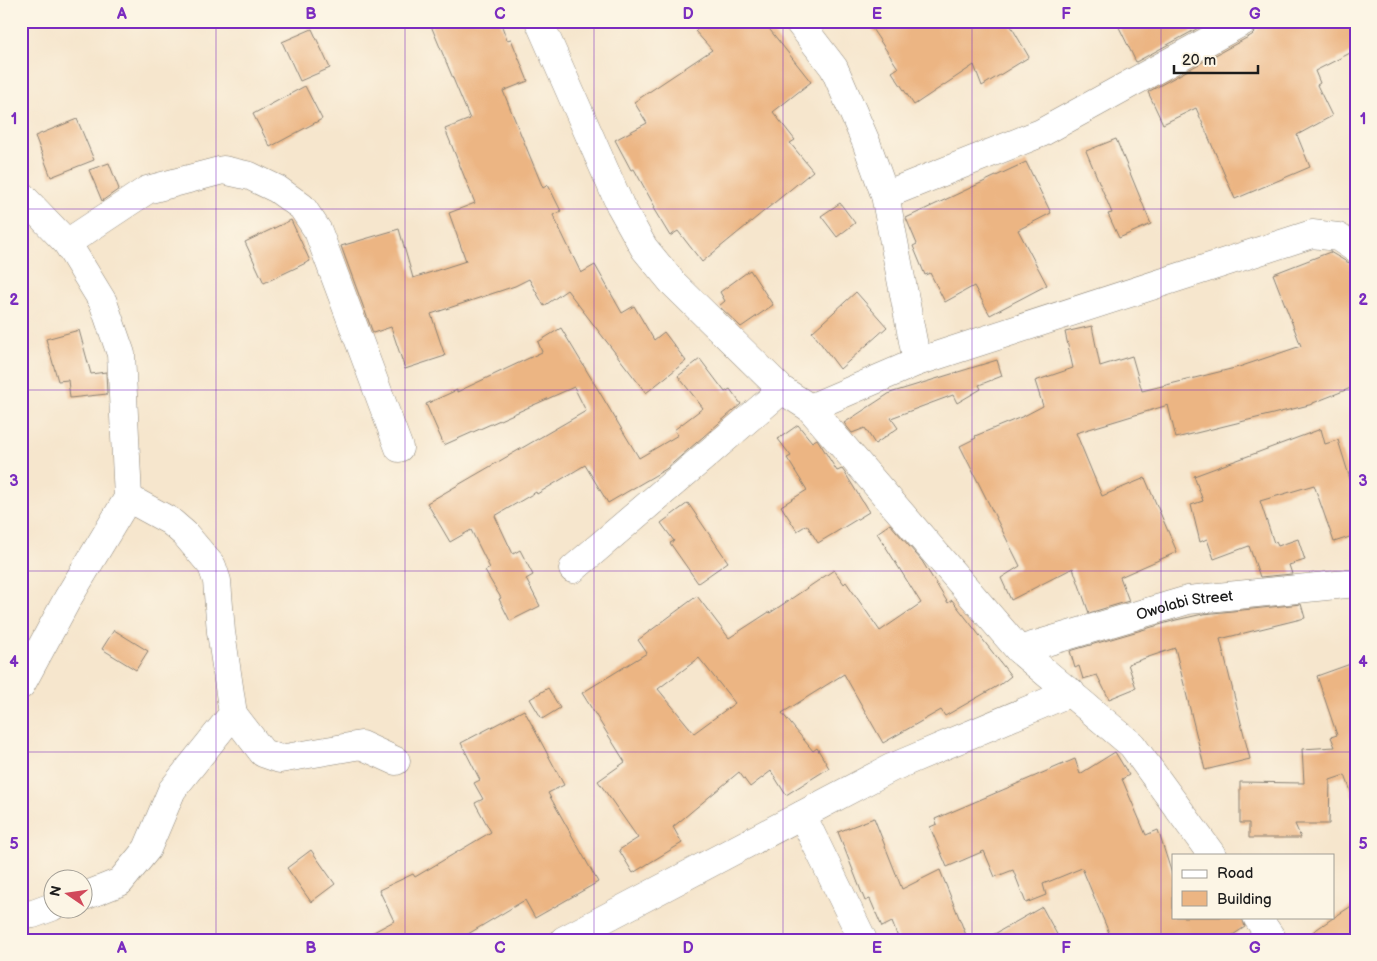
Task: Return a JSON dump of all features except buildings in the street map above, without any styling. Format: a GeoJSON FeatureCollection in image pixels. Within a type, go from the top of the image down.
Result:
{"type":"FeatureCollection","features":[{"type":"Feature","properties":{"kind":"street"},"geometry":{"type":"LineString","coordinates":[[539,21],[620,205],[644,248],[672,282],[782,390],[810,408],[1019,650],[1132,745],[1211,854]]}},
{"type":"Feature","properties":{"kind":"street"},"geometry":{"type":"LineString","coordinates":[[798,21],[834,68],[866,142],[885,195],[917,362]]}},
{"type":"Feature","properties":{"kind":"street"},"geometry":{"type":"LineString","coordinates":[[885,195],[1041,133],[1244,21]]}},
{"type":"Feature","properties":{"kind":"street"},"geometry":{"type":"LineString","coordinates":[[67,243],[147,190],[223,170],[250,176],[277,188],[302,206],[318,231],[399,448]]}},
{"type":"Feature","properties":{"kind":"street"},"geometry":{"type":"LineString","coordinates":[[21,195],[67,243],[104,302],[121,354],[128,498],[68,598],[21,685]]}},
{"type":"Feature","properties":{"kind":"street"},"geometry":{"type":"LineString","coordinates":[[810,408],[917,362],[1312,234],[1338,237],[1356,249]]}},
{"type":"Feature","properties":{"kind":"street"},"geometry":{"type":"LineString","coordinates":[[573,569],[782,390]]}},
{"type":"Feature","properties":{"kind":"street"},"geometry":{"type":"LineString","coordinates":[[128,498],[170,521],[185,534],[212,566],[217,580],[221,632],[233,714],[263,753],[280,759],[361,745],[396,762]]}},
{"type":"Feature","properties":{"kind":"street","name":"Owolabi Street"},"geometry":{"type":"LineString","coordinates":[[1019,650],[1188,600],[1356,582]]}},
{"type":"Feature","properties":{"kind":"street"},"geometry":{"type":"LineString","coordinates":[[564,940],[891,768],[1071,692]]}},
{"type":"Feature","properties":{"kind":"street"},"geometry":{"type":"LineString","coordinates":[[92,893],[120,882],[125,876],[147,848],[172,790],[233,714]]}},
{"type":"Feature","properties":{"kind":"street"},"geometry":{"type":"LineString","coordinates":[[802,815],[863,940]]}},
{"type":"Feature","properties":{"kind":"street"},"geometry":{"type":"LineString","coordinates":[[21,916],[42,911]]}},
{"type":"Feature","properties":{"kind":"street"},"geometry":{"type":"LineString","coordinates":[[1258,918],[1273,940]]}}]}
